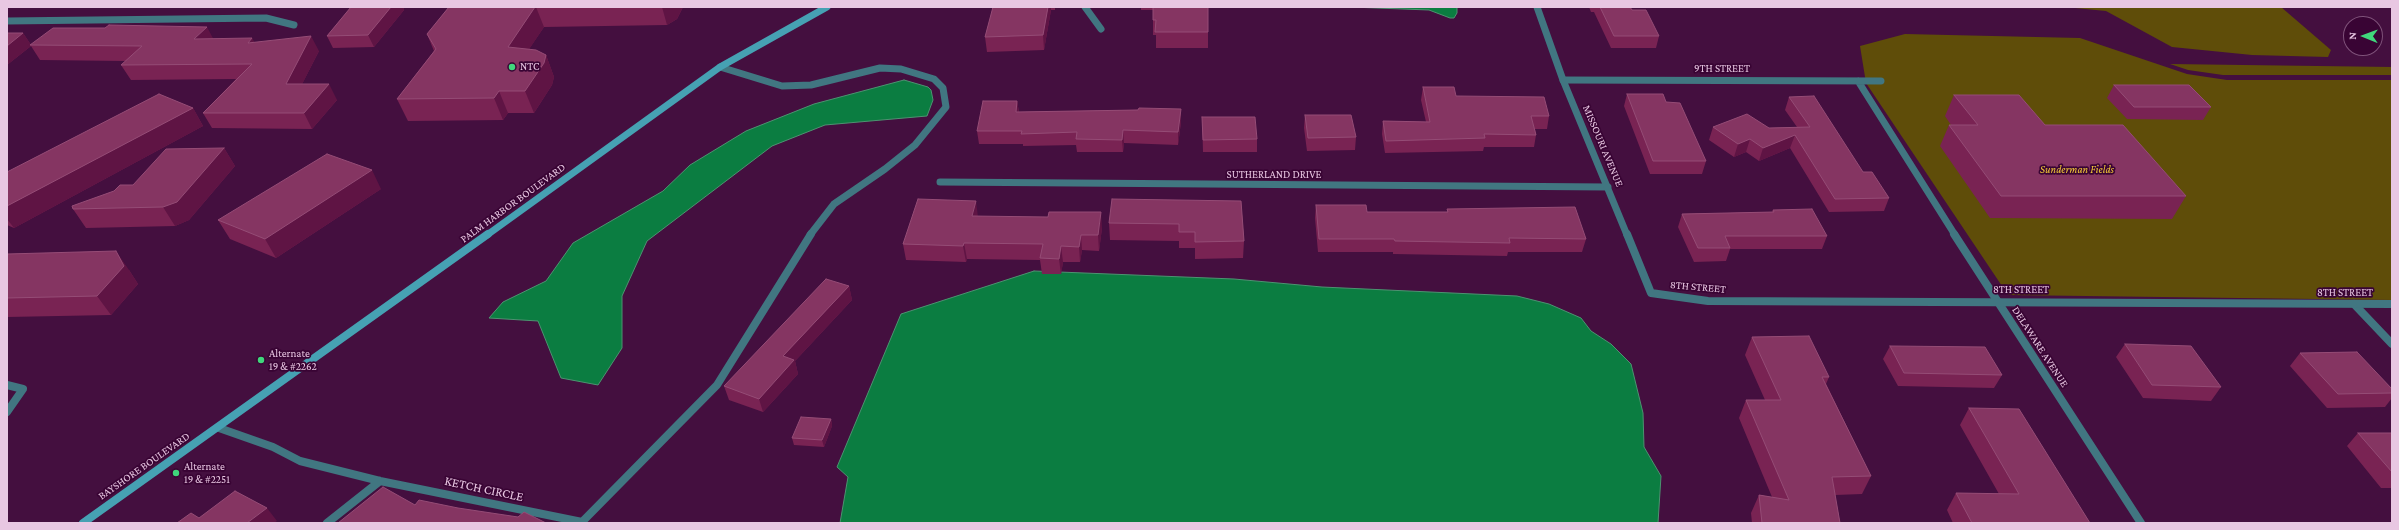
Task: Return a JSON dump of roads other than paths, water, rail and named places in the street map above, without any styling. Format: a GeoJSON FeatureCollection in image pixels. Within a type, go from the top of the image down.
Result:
{"type":"FeatureCollection","features":[{"type":"Feature","properties":{"kind":"main road","name":"PALM HARBOR BOULEVARD"},"geometry":{"type":"LineString","coordinates":[[219,428],[720,67],[827,7]]}},
{"type":"Feature","properties":{"kind":"main road","name":"BAYSHORE BOULEVARD"},"geometry":{"type":"LineString","coordinates":[[83,523],[219,428]]}},
{"type":"Feature","properties":{"kind":"street"},"geometry":{"type":"LineString","coordinates":[[1085,7],[1101,29]]}},
{"type":"Feature","properties":{"kind":"street","name":"MISSOURI AVENUE"},"geometry":{"type":"LineString","coordinates":[[1537,7],[1563,80],[1651,293]]}},
{"type":"Feature","properties":{"kind":"street"},"geometry":{"type":"LineString","coordinates":[[7,21],[266,18],[294,25]]}},
{"type":"Feature","properties":{"kind":"street"},"geometry":{"type":"LineString","coordinates":[[583,523],[717,386],[815,227],[834,204],[885,169],[915,145],[946,107],[943,88],[934,79],[901,69],[880,68],[811,85],[782,86],[720,67]]}},
{"type":"Feature","properties":{"kind":"street","name":"9TH STREET"},"geometry":{"type":"LineString","coordinates":[[1563,80],[1881,81]]}},
{"type":"Feature","properties":{"kind":"street","name":"DELAWARE AVENUE"},"geometry":{"type":"LineString","coordinates":[[1858,81],[1996,301],[2141,523]]}},
{"type":"Feature","properties":{"kind":"street","name":"SUTHERLAND DRIVE"},"geometry":{"type":"LineString","coordinates":[[940,182],[1608,187]]}},
{"type":"Feature","properties":{"kind":"street","name":"8TH STREET"},"geometry":{"type":"LineString","coordinates":[[1651,293],[1708,301],[1996,301],[2392,304]]}},
{"type":"Feature","properties":{"kind":"street"},"geometry":{"type":"LineString","coordinates":[[2354,304],[2392,344]]}},
{"type":"Feature","properties":{"kind":"street"},"geometry":{"type":"LineString","coordinates":[[7,385],[23,389],[7,412]]}},
{"type":"Feature","properties":{"kind":"street","name":"KETCH CIRCLE"},"geometry":{"type":"LineString","coordinates":[[219,428],[273,447],[300,461],[380,481],[583,523]]}},
{"type":"Feature","properties":{"kind":"street"},"geometry":{"type":"LineString","coordinates":[[327,523],[380,481]]}},
{"type":"Feature","properties":{"kind":"place","name":"NTC"},"geometry":{"type":"Point","coordinates":[512,67]}},
{"type":"Feature","properties":{"kind":"place","name":"Alternate 19 & #2262"},"geometry":{"type":"Point","coordinates":[261,360]}},
{"type":"Feature","properties":{"kind":"place","name":"Alternate 19 & #2251"},"geometry":{"type":"Point","coordinates":[176,473]}},
{"type":"Feature","properties":{"kind":"park label","name":"Sunderman Fields"},"geometry":{"type":"Point","coordinates":[2077,170]}}]}
